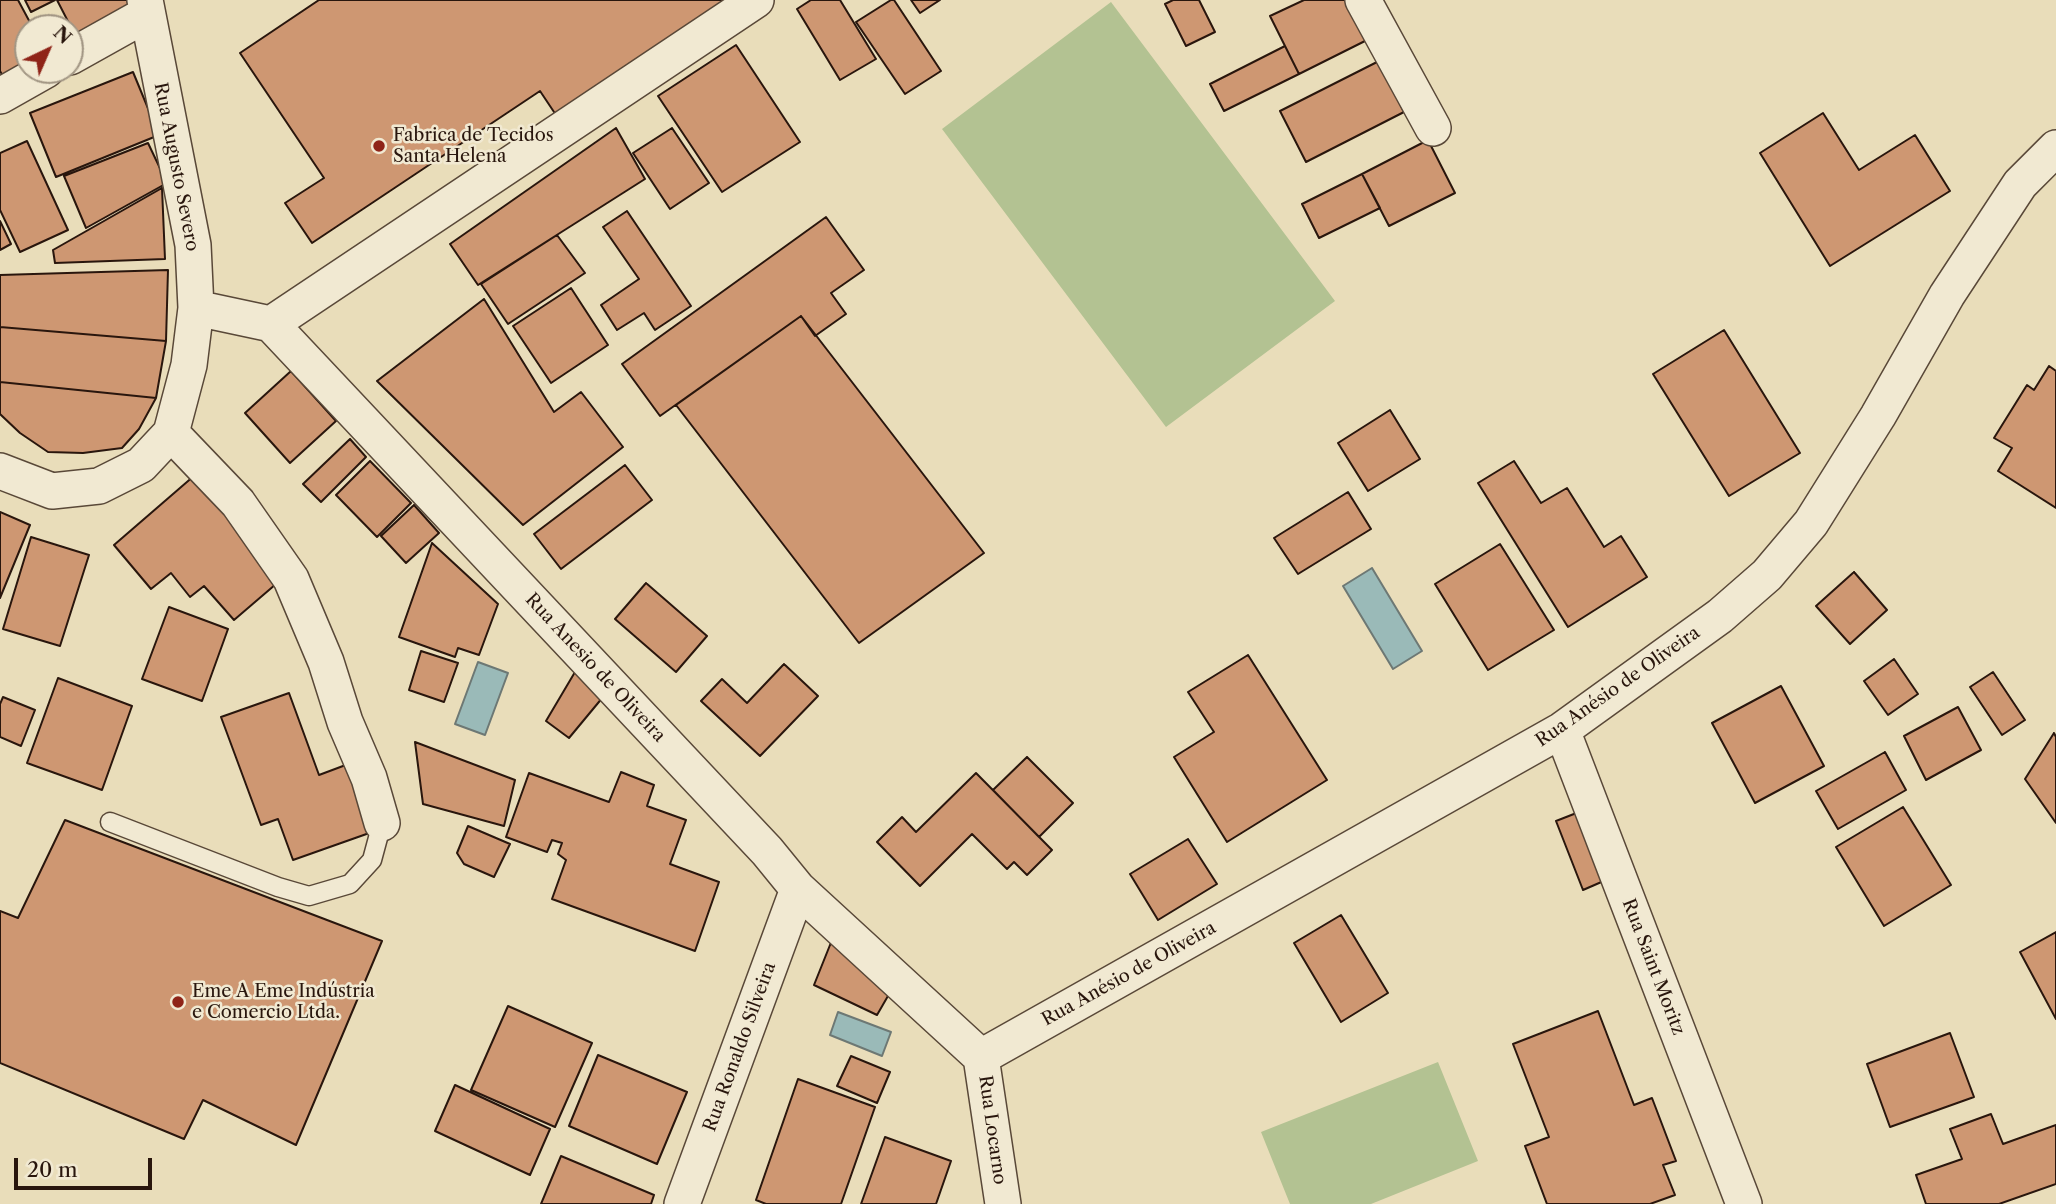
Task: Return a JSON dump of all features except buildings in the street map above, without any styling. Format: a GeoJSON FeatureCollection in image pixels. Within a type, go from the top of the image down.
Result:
{"type":"FeatureCollection","features":[{"type":"Feature","properties":{"kind":"street"},"geometry":{"type":"LineString","coordinates":[[198,309],[268,324],[756,0]]}},
{"type":"Feature","properties":{"kind":"street"},"geometry":{"type":"LineString","coordinates":[[1363,0],[1433,128]]}},
{"type":"Feature","properties":{"kind":"street"},"geometry":{"type":"LineString","coordinates":[[84,48],[146,7]]}},
{"type":"Feature","properties":{"kind":"street","name":"Rua Augusto Severo"},"geometry":{"type":"LineString","coordinates":[[0,471],[52,491],[99,486],[141,465],[171,433],[189,365],[198,309],[193,245],[146,7]]}},
{"type":"Feature","properties":{"kind":"street"},"geometry":{"type":"LineString","coordinates":[[0,96],[21,84]]}},
{"type":"Feature","properties":{"kind":"street","name":"Rua Anésio de Oliveira"},"geometry":{"type":"LineString","coordinates":[[981,1057],[1562,730],[1720,616],[1767,575],[1811,523],[1878,416],[1947,295],[2020,184],[2056,148]]}},
{"type":"Feature","properties":{"kind":"street","name":"Rua Anesio de Oliveira"},"geometry":{"type":"LineString","coordinates":[[268,324],[767,851],[798,889],[981,1057]]}},
{"type":"Feature","properties":{"kind":"street"},"geometry":{"type":"LineString","coordinates":[[171,433],[238,503],[291,579],[326,662],[345,722],[369,778],[382,823]]}},
{"type":"Feature","properties":{"kind":"street","name":"Rua Saint Moritz"},"geometry":{"type":"LineString","coordinates":[[1562,730],[1744,1204]]}},
{"type":"Feature","properties":{"kind":"street","name":"Rua Ronaldo Silveira"},"geometry":{"type":"LineString","coordinates":[[682,1204],[798,889]]}},
{"type":"Feature","properties":{"kind":"street","name":"Rua Locarno"},"geometry":{"type":"LineString","coordinates":[[981,1057],[1003,1204]]}},
{"type":"Feature","properties":{"kind":"lane"},"geometry":{"type":"LineString","coordinates":[[110,822],[278,887],[309,896],[350,884],[372,860],[382,823]]}},
{"type":"Feature","properties":{"kind":"green space"},"geometry":{"type":"Polygon","coordinates":[[[1111,2],[1335,301],[1166,427],[942,129],[1111,2]]]}},
{"type":"Feature","properties":{"kind":"green space"},"geometry":{"type":"Polygon","coordinates":[[[1438,1062],[1478,1161],[1371,1204],[1290,1204],[1261,1132],[1438,1062]]]}},
{"type":"Feature","properties":{"kind":"water"},"geometry":{"type":"Polygon","coordinates":[[[1372,568],[1422,651],[1393,669],[1343,586],[1372,568]]]}},
{"type":"Feature","properties":{"kind":"water"},"geometry":{"type":"Polygon","coordinates":[[[478,662],[508,673],[485,735],[455,724],[478,662]]]}},
{"type":"Feature","properties":{"kind":"water"},"geometry":{"type":"Polygon","coordinates":[[[838,1012],[891,1032],[882,1056],[830,1035],[838,1012]]]}},
{"type":"Feature","properties":{"kind":"place","name":"Fabrica de Tecidos Santa Helena"},"geometry":{"type":"Point","coordinates":[379,146]}},
{"type":"Feature","properties":{"kind":"place","name":"Eme A Eme Indústria e Comercio Ltda."},"geometry":{"type":"Point","coordinates":[178,1002]}}]}
